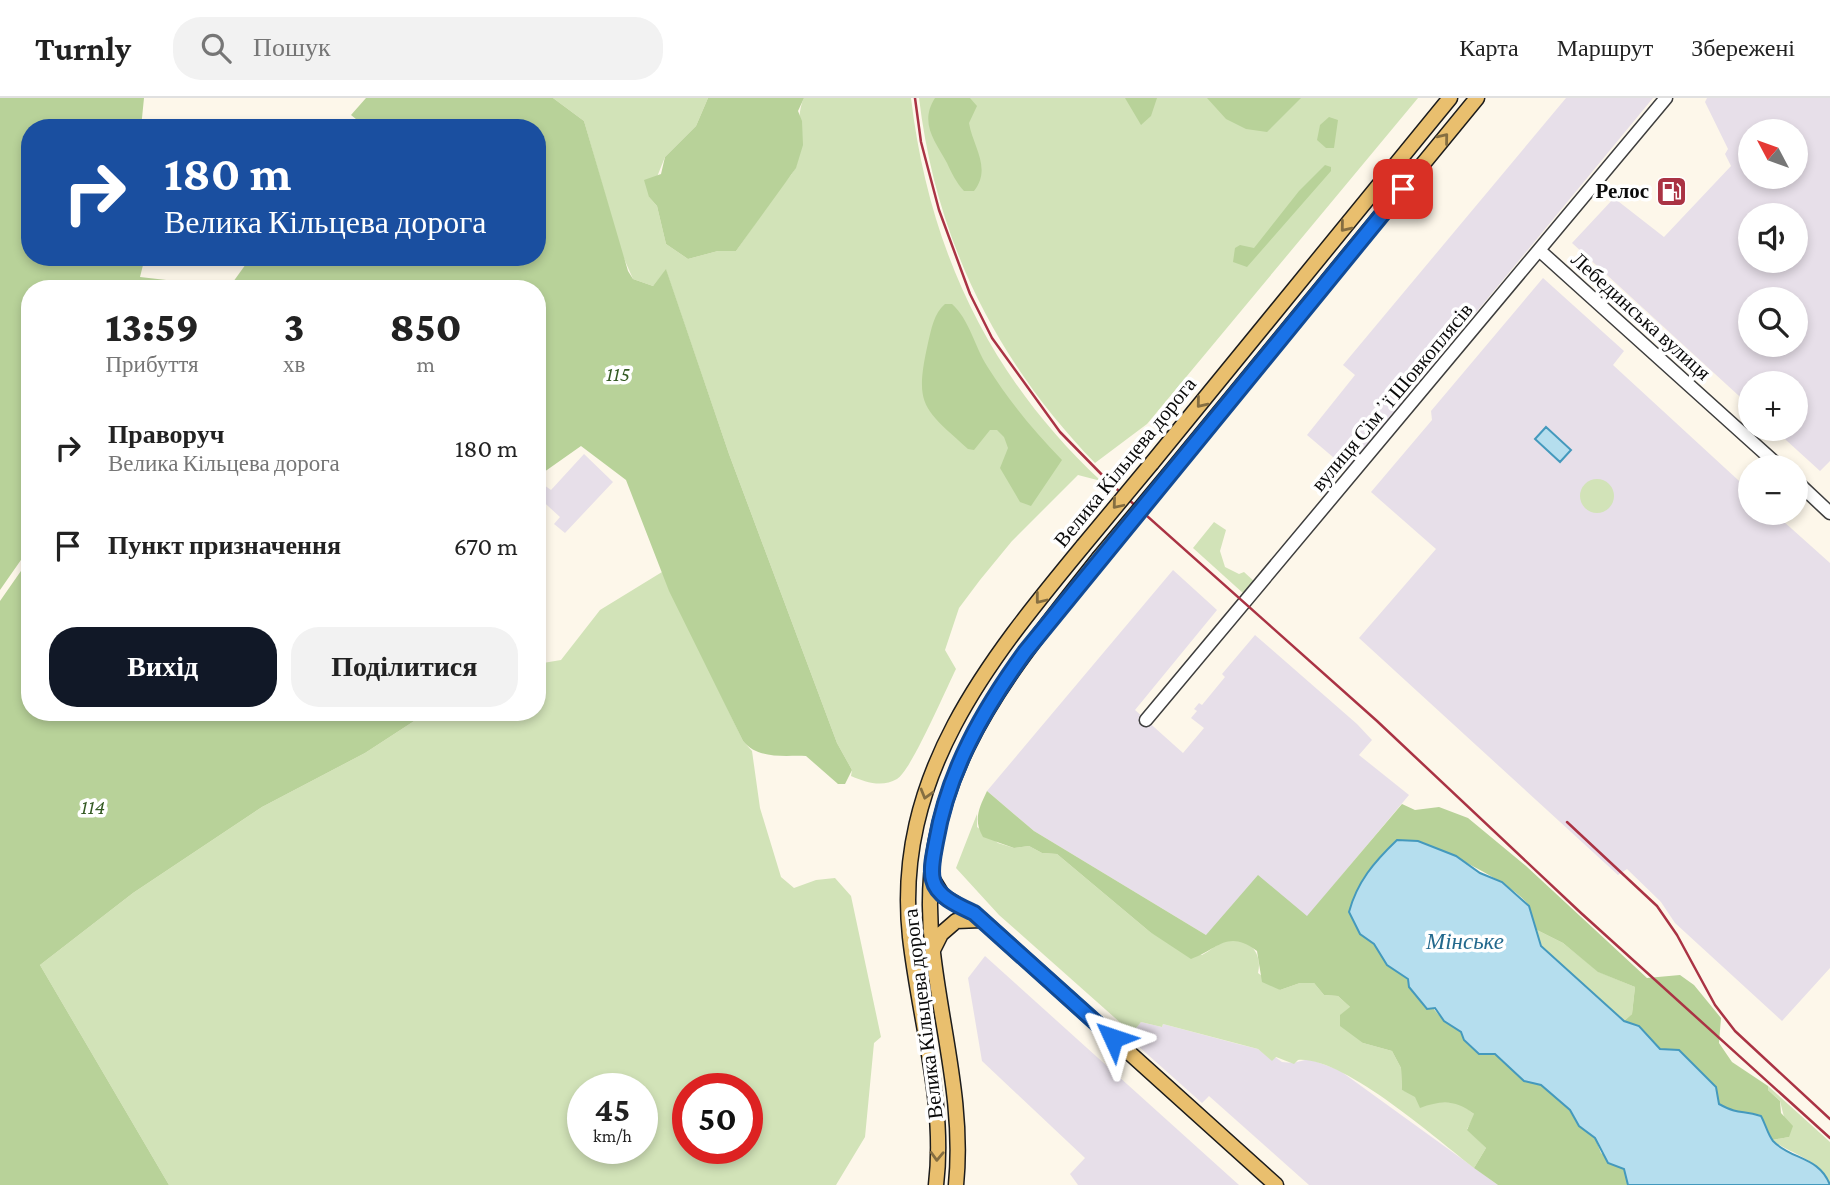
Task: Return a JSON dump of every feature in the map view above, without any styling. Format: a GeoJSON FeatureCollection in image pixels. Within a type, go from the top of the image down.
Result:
{"type":"FeatureCollection","features":[{"type":"Feature","properties":{"kind":"main road","name":"Велика Кільцева дорога"},"geometry":{"type":"LineString","coordinates":[[936,1185],[938,1140],[910,936],[910,886],[919,818],[934,768],[960,710],[1003,645],[1450,98]]}},
{"type":"Feature","properties":{"kind":"main road","name":"Велика Кільцева дорога"},"geometry":{"type":"LineString","coordinates":[[956,1185],[957,1110],[933,951],[932,878],[944,805],[976,728],[1009,674],[1098,559],[1477,98]]}},
{"type":"Feature","properties":{"kind":"main road"},"geometry":{"type":"LineString","coordinates":[[932,878],[943,896],[982,920],[1276,1185]]}},
{"type":"Feature","properties":{"kind":"main road"},"geometry":{"type":"LineString","coordinates":[[933,951],[941,934],[956,921],[982,920]]}},
{"type":"Feature","properties":{"kind":"street","name":"вулиця Сімʼї Шовкоплясів"},"geometry":{"type":"LineString","coordinates":[[1146,720],[1666,98]]}},
{"type":"Feature","properties":{"kind":"street","name":"Лебединська вулиця"},"geometry":{"type":"LineString","coordinates":[[1539,250],[1767,455]]}},
{"type":"Feature","properties":{"kind":"street"},"geometry":{"type":"LineString","coordinates":[[1808,492],[1830,513]]}},
{"type":"Feature","properties":{"kind":"shaded area"},"geometry":{"type":"Polygon","coordinates":[[[1566,98],[1653,98],[1347,469],[1307,435],[1355,375],[1343,365],[1566,98]]]}},
{"type":"Feature","properties":{"kind":"shaded area"},"geometry":{"type":"Polygon","coordinates":[[[1707,98],[1830,98],[1830,461],[1820,471],[1808,460],[1808,455],[1802,455],[1787,441],[1808,441],[1808,371],[1738,371],[1738,395],[1572,243],[1614,198],[1664,237],[1731,166],[1725,154],[1728,149],[1705,102],[1707,98]]]}},
{"type":"Feature","properties":{"kind":"shaded area"},"geometry":{"type":"Polygon","coordinates":[[[1543,278],[1624,351],[1613,365],[1738,480],[1738,525],[1787,525],[1830,563],[1830,968],[1782,1021],[1675,923],[1661,902],[1627,869],[1618,875],[1359,638],[1436,549],[1371,492],[1432,420],[1431,411],[1543,278]]]}},
{"type":"Feature","properties":{"kind":"shaded area"},"geometry":{"type":"Polygon","coordinates":[[[584,454],[613,482],[565,533],[554,524],[560,517],[546,504],[546,486],[551,490],[584,454]]]}},
{"type":"Feature","properties":{"kind":"shaded area"},"geometry":{"type":"Polygon","coordinates":[[[1173,570],[1217,610],[1135,710],[1183,753],[1204,728],[1191,718],[1197,711],[1194,709],[1199,703],[1202,705],[1225,677],[1222,674],[1255,635],[1357,724],[1372,740],[1359,755],[1409,795],[1307,917],[1206,935],[1034,831],[987,791],[1173,570]]]}},
{"type":"Feature","properties":{"kind":"shaded area"},"geometry":{"type":"Polygon","coordinates":[[[985,956],[1239,1185],[1078,1185],[1070,1174],[1085,1158],[982,1061],[968,978],[985,956]]]}},
{"type":"Feature","properties":{"kind":"shaded area"},"geometry":{"type":"Polygon","coordinates":[[[1141,1022],[1162,1027],[1163,1024],[1258,1049],[1272,1060],[1275,1057],[1282,1062],[1293,1063],[1309,1059],[1339,1070],[1498,1185],[1309,1185],[1209,1096],[1202,1103],[1128,1037],[1141,1022]]]}},
{"type":"Feature","properties":{"kind":"green space"},"geometry":{"type":"Polygon","coordinates":[[[0,98],[144,98],[142,119],[21,119],[21,266],[143,266],[140,277],[166,280],[21,280],[21,560],[0,590],[0,98]]]}},
{"type":"Feature","properties":{"kind":"green space","name":"115"},"geometry":{"type":"Polygon","coordinates":[[[366,98],[553,98],[584,121],[628,271],[633,279],[653,286],[666,269],[729,454],[837,743],[852,770],[845,784],[838,784],[806,756],[764,754],[743,741],[669,591],[626,480],[581,446],[546,471],[546,280],[234,280],[245,266],[546,266],[546,119],[356,119],[351,115],[366,98]]]}},
{"type":"Feature","properties":{"kind":"green space"},"geometry":{"type":"Polygon","coordinates":[[[553,98],[708,98],[696,126],[665,157],[649,197],[657,206],[666,244],[688,259],[718,251],[736,251],[792,174],[799,157],[800,114],[804,98],[911,98],[920,154],[933,207],[949,258],[971,307],[996,354],[1027,399],[1061,441],[1101,481],[1078,475],[1012,541],[959,608],[945,650],[956,669],[911,761],[903,773],[891,782],[880,784],[851,776],[852,770],[837,743],[729,454],[666,270],[653,286],[633,279],[622,254],[584,121],[553,98]]]}},
{"type":"Feature","properties":{"kind":"green space"},"geometry":{"type":"Polygon","coordinates":[[[708,98],[804,98],[798,111],[802,121],[803,145],[796,168],[736,251],[718,251],[688,259],[666,244],[657,206],[649,197],[644,180],[661,174],[665,157],[696,126],[708,98]]]}},
{"type":"Feature","properties":{"kind":"green space"},"geometry":{"type":"Polygon","coordinates":[[[919,98],[1418,98],[1147,424],[1095,463],[1028,383],[976,296],[940,201],[927,150],[919,98]]]}},
{"type":"Feature","properties":{"kind":"green space"},"geometry":{"type":"Polygon","coordinates":[[[935,98],[970,98],[977,106],[969,123],[981,166],[979,182],[974,191],[964,191],[961,188],[931,132],[928,116],[935,98]]]}},
{"type":"Feature","properties":{"kind":"green space"},"geometry":{"type":"Polygon","coordinates":[[[1125,98],[1157,98],[1151,116],[1141,125],[1125,98]]]}},
{"type":"Feature","properties":{"kind":"green space"},"geometry":{"type":"Polygon","coordinates":[[[1207,98],[1301,98],[1267,132],[1246,129],[1226,119],[1207,98]]]}},
{"type":"Feature","properties":{"kind":"green space"},"geometry":{"type":"Polygon","coordinates":[[[1329,117],[1338,120],[1334,148],[1326,148],[1317,140],[1320,125],[1329,117]]]}},
{"type":"Feature","properties":{"kind":"green space"},"geometry":{"type":"Polygon","coordinates":[[[1325,165],[1331,167],[1331,171],[1247,267],[1233,262],[1235,248],[1240,245],[1254,248],[1299,191],[1325,165]]]}},
{"type":"Feature","properties":{"kind":"green space"},"geometry":{"type":"Polygon","coordinates":[[[945,304],[952,304],[958,310],[987,366],[1004,391],[1062,460],[1031,506],[1020,502],[1000,468],[1008,448],[1004,437],[997,430],[990,430],[974,450],[968,449],[941,424],[926,404],[922,380],[924,364],[933,322],[945,304]]]}},
{"type":"Feature","properties":{"kind":"green space"},"geometry":{"type":"Polygon","coordinates":[[[1597,479],[1609,484],[1614,496],[1609,508],[1597,513],[1585,508],[1580,496],[1585,484],[1597,479]]]}},
{"type":"Feature","properties":{"kind":"green space"},"geometry":{"type":"Polygon","coordinates":[[[1214,522],[1226,530],[1220,551],[1225,567],[1239,574],[1244,572],[1256,583],[1244,594],[1193,548],[1214,522]]]}},
{"type":"Feature","properties":{"kind":"green space","name":"114"},"geometry":{"type":"Polygon","coordinates":[[[21,571],[21,721],[414,721],[365,753],[262,807],[133,893],[40,965],[169,1185],[0,1185],[0,601],[21,571]]]}},
{"type":"Feature","properties":{"kind":"green space"},"geometry":{"type":"Polygon","coordinates":[[[662,572],[743,741],[752,751],[760,808],[781,877],[794,888],[816,880],[835,878],[851,896],[881,1037],[874,1043],[865,1137],[836,1185],[169,1185],[40,965],[133,893],[262,807],[365,753],[414,721],[546,721],[546,662],[561,660],[600,610],[662,572]]]}},
{"type":"Feature","properties":{"kind":"green space"},"geometry":{"type":"Polygon","coordinates":[[[987,791],[1034,831],[1206,935],[1258,875],[1307,916],[1402,804],[1415,810],[1439,807],[1468,818],[1526,866],[1647,978],[1680,975],[1694,985],[1721,1018],[1719,1043],[1732,1062],[1768,1086],[1768,1090],[1780,1101],[1781,1113],[1793,1126],[1789,1137],[1772,1140],[1761,1115],[1738,1114],[1711,1098],[1658,1048],[1639,1026],[1624,1021],[1632,1014],[1635,987],[1598,972],[1563,943],[1533,928],[1529,906],[1510,888],[1478,869],[1419,841],[1360,934],[1374,944],[1387,965],[1408,979],[1444,1021],[1495,1054],[1524,1081],[1541,1085],[1570,1110],[1579,1126],[1595,1138],[1601,1153],[1624,1169],[1628,1185],[1498,1185],[1474,1168],[1486,1148],[1467,1130],[1474,1114],[1461,1106],[1448,1103],[1420,1108],[1415,1097],[1402,1090],[1401,1068],[1392,1051],[1363,1043],[1340,1026],[1340,1015],[1350,1007],[1338,996],[1324,995],[1314,983],[1300,983],[1280,990],[1262,982],[1257,951],[1238,942],[1223,943],[1191,959],[1150,932],[1057,854],[1042,853],[1029,846],[1014,848],[983,837],[978,819],[987,791]]]}},
{"type":"Feature","properties":{"kind":"green space"},"geometry":{"type":"Polygon","coordinates":[[[977,814],[977,827],[998,843],[1014,848],[1029,846],[1042,853],[1057,854],[1150,932],[1202,955],[1224,942],[1241,941],[1256,953],[1258,973],[1280,990],[1300,983],[1314,983],[1324,995],[1338,996],[1350,1007],[1363,1043],[1392,1051],[1401,1068],[1402,1090],[1438,1102],[1457,1103],[1371,1031],[1475,1115],[1467,1129],[1486,1148],[1474,1168],[1389,1102],[1339,1071],[1317,1062],[1298,1060],[1294,1064],[1276,1057],[1272,1061],[1258,1049],[1163,1024],[1162,1027],[1141,1022],[1132,1033],[999,915],[956,868],[977,814]]]}},
{"type":"Feature","properties":{"kind":"green space"},"geometry":{"type":"Polygon","coordinates":[[[1533,928],[1563,943],[1599,972],[1635,987],[1632,1014],[1624,1021],[1541,946],[1533,928]]]}},
{"type":"Feature","properties":{"kind":"green space"},"geometry":{"type":"Polygon","coordinates":[[[1768,1086],[1830,1142],[1830,1185],[1813,1163],[1772,1140],[1789,1137],[1780,1101],[1768,1090],[1768,1086]]]}},
{"type":"Feature","properties":{"kind":"water"},"geometry":{"type":"Polygon","coordinates":[[[1546,427],[1571,450],[1560,462],[1535,439],[1546,427]]]}},
{"type":"Feature","properties":{"kind":"water","name":"Мінське"},"geometry":{"type":"Polygon","coordinates":[[[1397,840],[1418,841],[1456,856],[1480,873],[1502,882],[1529,906],[1541,946],[1624,1021],[1639,1026],[1660,1049],[1679,1050],[1716,1087],[1719,1104],[1732,1110],[1761,1116],[1773,1141],[1788,1152],[1812,1163],[1830,1185],[1628,1185],[1624,1169],[1608,1163],[1595,1138],[1579,1126],[1570,1110],[1541,1085],[1524,1081],[1495,1054],[1479,1054],[1464,1040],[1461,1032],[1444,1021],[1435,1008],[1427,1009],[1409,987],[1408,979],[1387,965],[1374,944],[1360,934],[1349,912],[1352,901],[1367,873],[1397,840]]]}},
{"type":"Feature","properties":{"kind":"railway"},"geometry":{"type":"LineString","coordinates":[[915,98],[921,142],[939,210],[970,294],[992,338],[1060,432],[1110,483],[1377,721],[1581,913],[1830,1138]]}},
{"type":"Feature","properties":{"kind":"railway"},"geometry":{"type":"LineString","coordinates":[[1567,822],[1657,906],[1677,935],[1715,1005],[1735,1031],[1830,1119]]}},
{"type":"Feature","properties":{"kind":"place","name":"Релос"},"geometry":{"type":"Point","coordinates":[1672,191]}},
{"type":"Feature","properties":{"kind":"route"},"geometry":{"type":"LineString","coordinates":[[1113,1038],[974,913],[950,901],[937,888],[932,878],[944,805],[965,750],[1001,684],[1098,559],[1403,189]]}}]}
